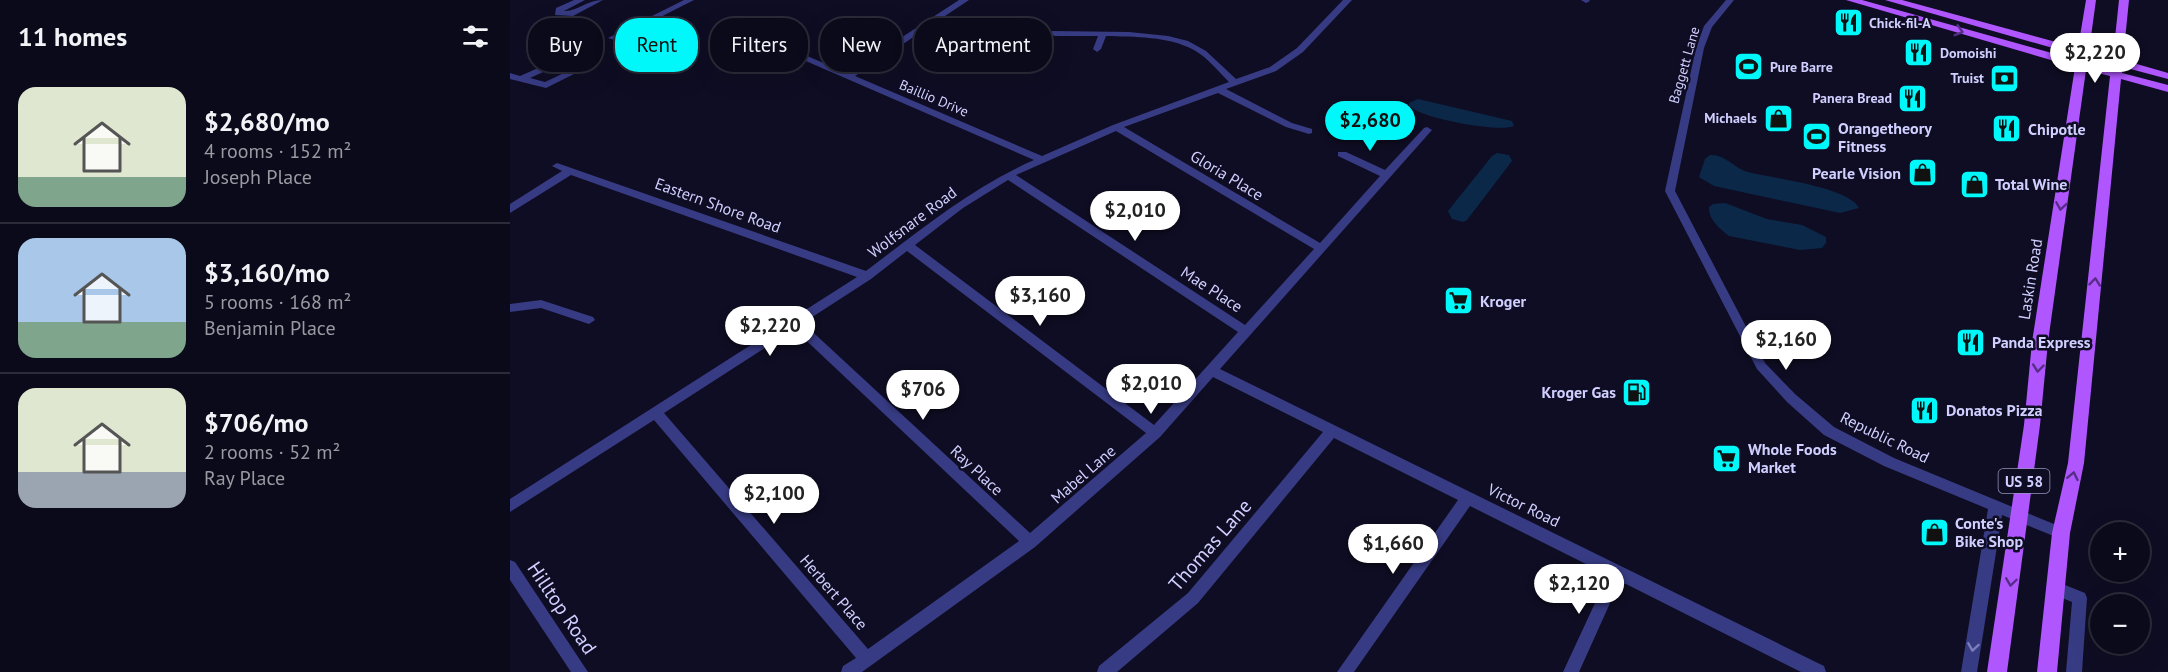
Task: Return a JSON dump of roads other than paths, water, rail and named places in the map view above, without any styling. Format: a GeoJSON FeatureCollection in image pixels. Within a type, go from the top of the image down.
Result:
{"type":"FeatureCollection","features":[{"type":"Feature","properties":{"kind":"main road"},"geometry":{"type":"LineString","coordinates":[[1851,0],[2117,69],[2168,89]]}},
{"type":"Feature","properties":{"kind":"main road"},"geometry":{"type":"LineString","coordinates":[[1890,0],[2081,59]]}},
{"type":"Feature","properties":{"kind":"main road","name":"Laskin Road"},"geometry":{"type":"LineString","coordinates":[[1997,672],[2020,516],[2040,342],[2091,0]]}},
{"type":"Feature","properties":{"kind":"main road","name":"US 58"},"geometry":{"type":"LineString","coordinates":[[2047,672],[2061,533],[2076,463],[2124,0]]}},
{"type":"Feature","properties":{"kind":"main road"},"geometry":{"type":"LineString","coordinates":[[2117,69],[2168,76]]}},
{"type":"Feature","properties":{"kind":"street"},"geometry":{"type":"LineString","coordinates":[[581,0],[559,10],[558,14],[570,14],[599,0]]}},
{"type":"Feature","properties":{"kind":"street"},"geometry":{"type":"LineString","coordinates":[[666,0],[678,6]]}},
{"type":"Feature","properties":{"kind":"street"},"geometry":{"type":"LineString","coordinates":[[612,38],[690,0]]}},
{"type":"Feature","properties":{"kind":"street"},"geometry":{"type":"LineString","coordinates":[[849,76],[965,0]]}},
{"type":"Feature","properties":{"kind":"street","name":"Wolfsnare Road"},"geometry":{"type":"LineString","coordinates":[[510,506],[867,276],[908,244],[1008,175],[1116,127],[1236,84],[1288,60],[1348,0]]}},
{"type":"Feature","properties":{"kind":"street","name":"Baggett Lane"},"geometry":{"type":"LineString","coordinates":[[1683,120],[1700,48],[1713,18],[1730,0]]}},
{"type":"Feature","properties":{"kind":"street"},"geometry":{"type":"LineString","coordinates":[[1055,33],[1153,37],[1187,43],[1206,55],[1236,84]]}},
{"type":"Feature","properties":{"kind":"street"},"geometry":{"type":"LineString","coordinates":[[1097,50],[1102,36]]}},
{"type":"Feature","properties":{"kind":"street","name":"Baillio Drive"},"geometry":{"type":"LineString","coordinates":[[808,59],[1041,159]]}},
{"type":"Feature","properties":{"kind":"street"},"geometry":{"type":"LineString","coordinates":[[510,76],[521,79]]}},
{"type":"Feature","properties":{"kind":"street"},"geometry":{"type":"LineString","coordinates":[[1220,90],[1289,125],[1309,131]]}},
{"type":"Feature","properties":{"kind":"street","name":"Republic Road"},"geometry":{"type":"LineString","coordinates":[[1683,120],[1670,191],[1761,366],[1791,398],[1829,430],[1889,462],[2061,533]]}},
{"type":"Feature","properties":{"kind":"street","name":"Gloria Place"},"geometry":{"type":"LineString","coordinates":[[1116,127],[1322,249]]}},
{"type":"Feature","properties":{"kind":"street","name":"Mabel Lane"},"geometry":{"type":"LineString","coordinates":[[849,672],[1030,542],[1155,433],[1427,130]]}},
{"type":"Feature","properties":{"kind":"street"},"geometry":{"type":"LineString","coordinates":[[1342,154],[1386,175]]}},
{"type":"Feature","properties":{"kind":"street","name":"Eastern Shore Road"},"geometry":{"type":"LineString","coordinates":[[557,166],[867,276]]}},
{"type":"Feature","properties":{"kind":"street"},"geometry":{"type":"LineString","coordinates":[[510,209],[571,170]]}},
{"type":"Feature","properties":{"kind":"street","name":"Mae Place"},"geometry":{"type":"LineString","coordinates":[[1008,175],[1247,332]]}},
{"type":"Feature","properties":{"kind":"street"},"geometry":{"type":"LineString","coordinates":[[908,244],[1155,433]]}},
{"type":"Feature","properties":{"kind":"street"},"geometry":{"type":"LineString","coordinates":[[510,308],[541,304],[589,321]]}},
{"type":"Feature","properties":{"kind":"street","name":"Ray Place"},"geometry":{"type":"LineString","coordinates":[[795,323],[1030,542]]}},
{"type":"Feature","properties":{"kind":"street","name":"Victor Road"},"geometry":{"type":"LineString","coordinates":[[1212,372],[1818,672]]}},
{"type":"Feature","properties":{"kind":"street","name":"Herbert Place"},"geometry":{"type":"LineString","coordinates":[[656,413],[867,659]]}},
{"type":"Feature","properties":{"kind":"street","name":"Thomas Lane"},"geometry":{"type":"LineString","coordinates":[[1105,672],[1193,598],[1332,430]]}},
{"type":"Feature","properties":{"kind":"street"},"geometry":{"type":"LineString","coordinates":[[1345,672],[1468,497]]}},
{"type":"Feature","properties":{"kind":"street"},"geometry":{"type":"LineString","coordinates":[[1969,672],[1996,506]]}},
{"type":"Feature","properties":{"kind":"street","name":"Hilltop Road"},"geometry":{"type":"LineString","coordinates":[[510,567],[580,672]]}},
{"type":"Feature","properties":{"kind":"street"},"geometry":{"type":"LineString","coordinates":[[1571,672],[1617,571]]}},
{"type":"Feature","properties":{"kind":"street"},"geometry":{"type":"LineString","coordinates":[[2055,588],[2080,598],[2074,672]]}},
{"type":"Feature","properties":{"kind":"water"},"geometry":{"type":"Polygon","coordinates":[[[1418,99],[1512,121],[1514,126],[1493,128],[1477,126],[1428,115],[1409,106],[1409,103],[1418,99]]]}},
{"type":"Feature","properties":{"kind":"water"},"geometry":{"type":"Polygon","coordinates":[[[1497,153],[1509,155],[1512,161],[1467,220],[1463,222],[1452,219],[1448,211],[1492,156],[1497,153]]]}},
{"type":"Feature","properties":{"kind":"water"},"geometry":{"type":"Polygon","coordinates":[[[1710,155],[1725,159],[1748,172],[1808,184],[1841,194],[1859,208],[1840,213],[1714,186],[1699,177],[1705,159],[1710,155]]]}},
{"type":"Feature","properties":{"kind":"water"},"geometry":{"type":"Polygon","coordinates":[[[1725,203],[1767,219],[1802,225],[1826,237],[1826,243],[1822,248],[1800,250],[1729,236],[1715,223],[1709,211],[1709,207],[1713,204],[1725,203]]]}},
{"type":"Feature","properties":{"kind":"place","name":"Chick-fil-A"},"geometry":{"type":"Point","coordinates":[1848,23]}},
{"type":"Feature","properties":{"kind":"place","name":"Domoishi"},"geometry":{"type":"Point","coordinates":[1919,53]}},
{"type":"Feature","properties":{"kind":"place","name":"Pure Barre"},"geometry":{"type":"Point","coordinates":[1749,67]}},
{"type":"Feature","properties":{"kind":"place","name":"Truist"},"geometry":{"type":"Point","coordinates":[2005,78]}},
{"type":"Feature","properties":{"kind":"place","name":"Panera Bread"},"geometry":{"type":"Point","coordinates":[1913,98]}},
{"type":"Feature","properties":{"kind":"place","name":"Michaels"},"geometry":{"type":"Point","coordinates":[1778,118]}},
{"type":"Feature","properties":{"kind":"place","name":"Chipotle"},"geometry":{"type":"Point","coordinates":[2007,129]}},
{"type":"Feature","properties":{"kind":"place","name":"Orangetheory Fitness"},"geometry":{"type":"Point","coordinates":[1817,137]}},
{"type":"Feature","properties":{"kind":"place","name":"Pearle Vision"},"geometry":{"type":"Point","coordinates":[1922,173]}},
{"type":"Feature","properties":{"kind":"place","name":"Total Wine"},"geometry":{"type":"Point","coordinates":[1974,184]}},
{"type":"Feature","properties":{"kind":"place","name":"Kroger"},"geometry":{"type":"Point","coordinates":[1459,301]}},
{"type":"Feature","properties":{"kind":"place","name":"Panda Express"},"geometry":{"type":"Point","coordinates":[1971,342]}},
{"type":"Feature","properties":{"kind":"place","name":"Kroger Gas"},"geometry":{"type":"Point","coordinates":[1637,392]}},
{"type":"Feature","properties":{"kind":"place","name":"Donatos Pizza"},"geometry":{"type":"Point","coordinates":[1925,410]}},
{"type":"Feature","properties":{"kind":"place","name":"Whole Foods Market"},"geometry":{"type":"Point","coordinates":[1727,458]}},
{"type":"Feature","properties":{"kind":"place","name":"Conte's Bike Shop"},"geometry":{"type":"Point","coordinates":[1934,532]}}]}
